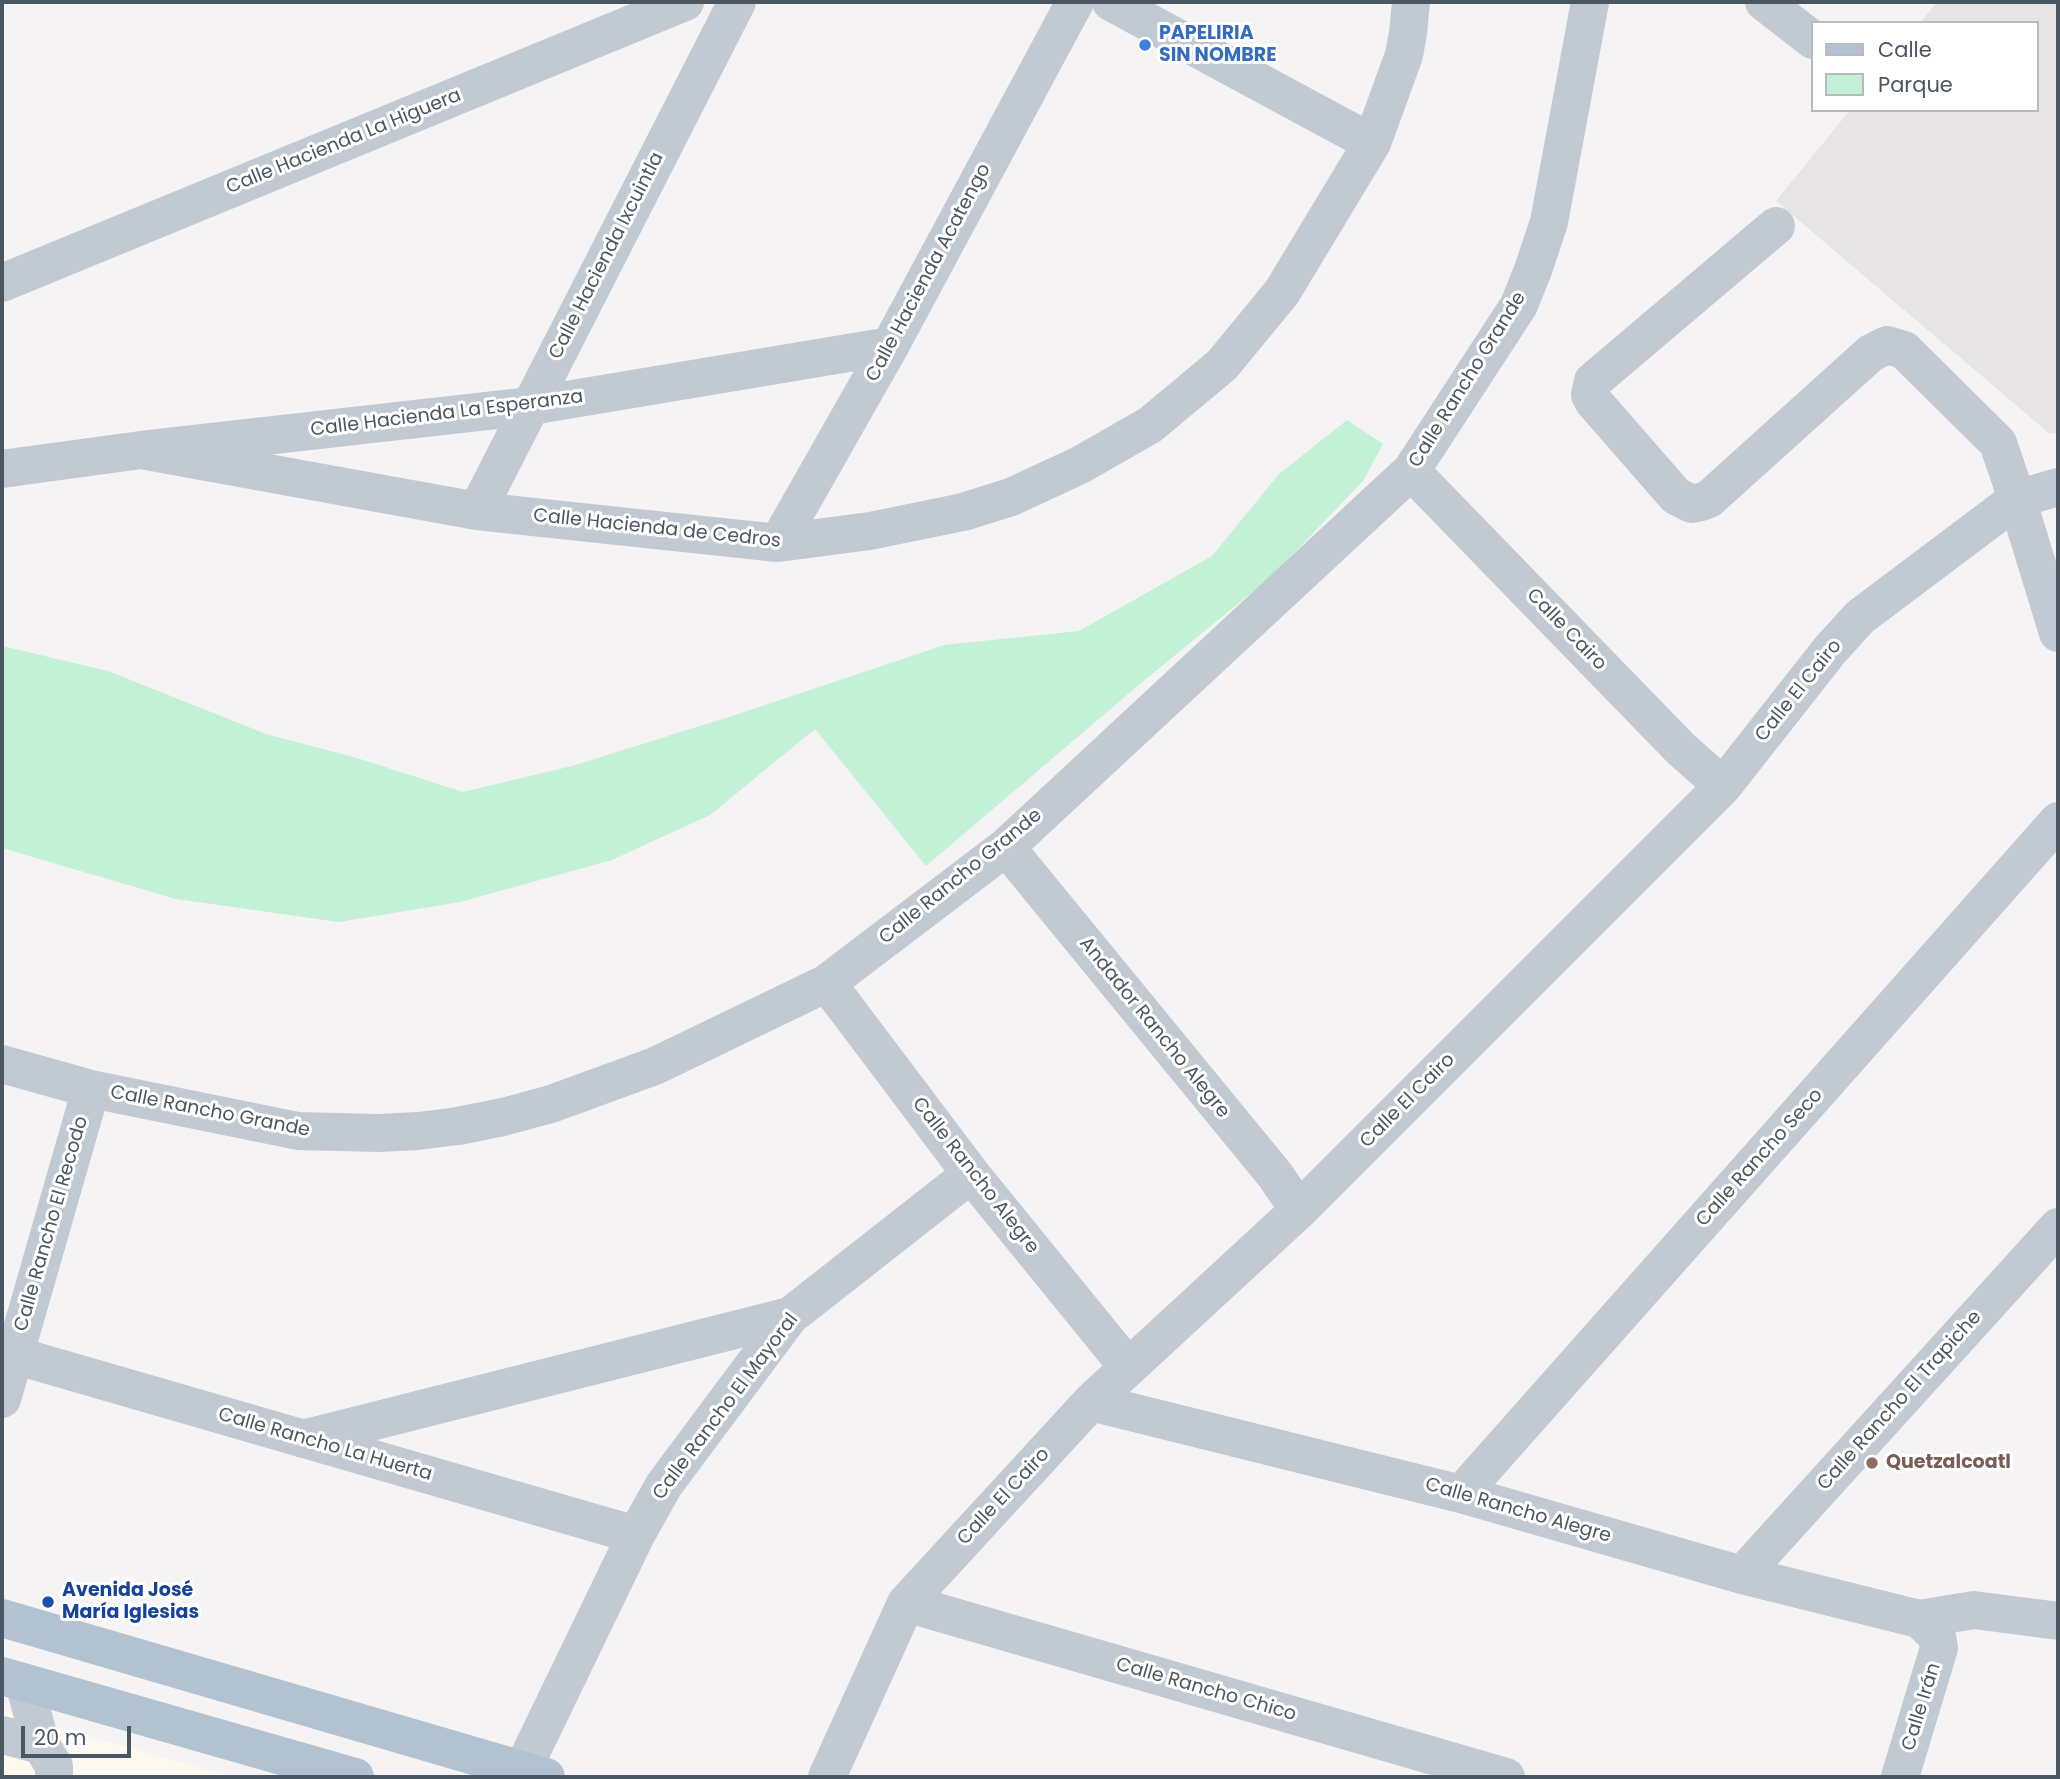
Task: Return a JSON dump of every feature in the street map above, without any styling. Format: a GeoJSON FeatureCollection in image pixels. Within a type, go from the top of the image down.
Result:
{"type":"FeatureCollection","features":[{"type":"Feature","properties":{"kind":"main road"},"geometry":{"type":"LineString","coordinates":[[2,1618],[529,1775]]}},
{"type":"Feature","properties":{"kind":"main road"},"geometry":{"type":"LineString","coordinates":[[13,1680],[355,1777]]}},
{"type":"Feature","properties":{"kind":"street","name":"Calle Hacienda La Higuera"},"geometry":{"type":"LineString","coordinates":[[2,283],[685,2]]}},
{"type":"Feature","properties":{"kind":"street","name":"Calle Hacienda Ixcuintla"},"geometry":{"type":"LineString","coordinates":[[477,511],[737,2]]}},
{"type":"Feature","properties":{"kind":"street","name":"Calle Hacienda Acatengo"},"geometry":{"type":"LineString","coordinates":[[778,543],[890,346],[1075,2]]}},
{"type":"Feature","properties":{"kind":"street"},"geometry":{"type":"LineString","coordinates":[[1111,2],[1372,143]]}},
{"type":"Feature","properties":{"kind":"street","name":"Calle Hacienda de Cedros"},"geometry":{"type":"LineString","coordinates":[[141,450],[477,511],[778,543],[870,531],[975,508],[1011,497],[1080,465],[1150,425],[1222,365],[1282,292],[1372,143],[1404,55],[1411,2]]}},
{"type":"Feature","properties":{"kind":"street","name":"Calle Rancho Grande"},"geometry":{"type":"LineString","coordinates":[[2,1063],[91,1089],[298,1131],[378,1133],[458,1126],[551,1104],[655,1066],[827,983],[1006,847],[1411,471],[1518,305],[1533,270],[1549,222],[1590,2]]}},
{"type":"Feature","properties":{"kind":"street"},"geometry":{"type":"LineString","coordinates":[[1764,2],[1812,39]]}},
{"type":"Feature","properties":{"kind":"street"},"geometry":{"type":"LineString","coordinates":[[1776,226],[1592,381],[1590,395],[1594,402],[1676,496],[1692,504],[1709,499],[1871,353],[1887,345],[1904,350],[1998,443],[2058,633]]}},
{"type":"Feature","properties":{"kind":"street","name":"Calle Hacienda La Esperanza"},"geometry":{"type":"LineString","coordinates":[[2,469],[141,450],[531,406],[890,346]]}},
{"type":"Feature","properties":{"kind":"street","name":"Calle Cairo"},"geometry":{"type":"LineString","coordinates":[[1411,471],[1681,749],[1723,786]]}},
{"type":"Feature","properties":{"kind":"street","name":"Calle El Cairo"},"geometry":{"type":"LineString","coordinates":[[827,1777],[906,1603],[1091,1402],[1299,1210],[1723,786],[1830,650],[1860,617],[2017,499],[2058,487]]}},
{"type":"Feature","properties":{"kind":"street","name":"Calle Rancho Seco"},"geometry":{"type":"LineString","coordinates":[[1461,1494],[2058,821]]}},
{"type":"Feature","properties":{"kind":"street","name":"Andador Rancho Alegre"},"geometry":{"type":"LineString","coordinates":[[1006,847],[1275,1175],[1299,1210]]}},
{"type":"Feature","properties":{"kind":"street","name":"Calle Rancho Alegre"},"geometry":{"type":"LineString","coordinates":[[827,983],[971,1174],[1128,1367]]}},
{"type":"Feature","properties":{"kind":"street","name":"Calle Rancho El Recodo"},"geometry":{"type":"LineString","coordinates":[[2,1399],[91,1089]]}},
{"type":"Feature","properties":{"kind":"street","name":"Calle Rancho El Mayoral"},"geometry":{"type":"LineString","coordinates":[[529,1775],[636,1535],[664,1485],[790,1316],[971,1174]]}},
{"type":"Feature","properties":{"kind":"street","name":"Calle Rancho El Trapiche"},"geometry":{"type":"LineString","coordinates":[[1742,1575],[2058,1227]]}},
{"type":"Feature","properties":{"kind":"street"},"geometry":{"type":"LineString","coordinates":[[303,1439],[790,1316]]}},
{"type":"Feature","properties":{"kind":"street","name":"Calle Rancho La Huerta"},"geometry":{"type":"LineString","coordinates":[[15,1355],[636,1535]]}},
{"type":"Feature","properties":{"kind":"street","name":"Calle Rancho Alegre"},"geometry":{"type":"LineString","coordinates":[[1091,1402],[1461,1494],[1928,1627]]}},
{"type":"Feature","properties":{"kind":"street","name":"Calle Rancho Chico"},"geometry":{"type":"LineString","coordinates":[[906,1603],[1506,1777]]}},
{"type":"Feature","properties":{"kind":"street"},"geometry":{"type":"LineString","coordinates":[[1928,1627],[1974,1610],[2058,1620]]}},
{"type":"Feature","properties":{"kind":"street","name":"Calle Irán"},"geometry":{"type":"LineString","coordinates":[[1900,1777],[1937,1661],[1939,1648],[1928,1627]]}},
{"type":"Feature","properties":{"kind":"street"},"geometry":{"type":"LineString","coordinates":[[13,1680],[47,1761]]}},
{"type":"Feature","properties":{"kind":"street"},"geometry":{"type":"LineString","coordinates":[[2,1735],[47,1761]]}},
{"type":"Feature","properties":{"kind":"shaded area"},"geometry":{"type":"Polygon","coordinates":[[[1937,2],[2058,2],[2058,432],[2050,434],[1776,201],[1848,112],[2039,112],[2039,21],[1922,21],[1937,2]]]}},
{"type":"Feature","properties":{"kind":"shaded area"},"geometry":{"type":"Polygon","coordinates":[[[2,1711],[231,1777],[2,1777],[2,1711]]]}},
{"type":"Feature","properties":{"kind":"green space"},"geometry":{"type":"Polygon","coordinates":[[[1347,420],[1383,444],[1363,481],[1273,575],[926,866],[815,729],[710,815],[612,860],[460,902],[339,922],[176,899],[2,848],[2,646],[108,671],[266,734],[357,758],[463,792],[572,766],[944,645],[1079,631],[1212,556],[1279,474],[1347,420]]]}},
{"type":"Feature","properties":{"kind":"place","name":"PAPELIRIA SIN NOMBRE"},"geometry":{"type":"Point","coordinates":[1145,45]}},
{"type":"Feature","properties":{"kind":"place","name":"Quetzalcoatl"},"geometry":{"type":"Point","coordinates":[1872,1463]}},
{"type":"Feature","properties":{"kind":"place","name":"Avenida José María Iglesias"},"geometry":{"type":"Point","coordinates":[48,1602]}}]}
